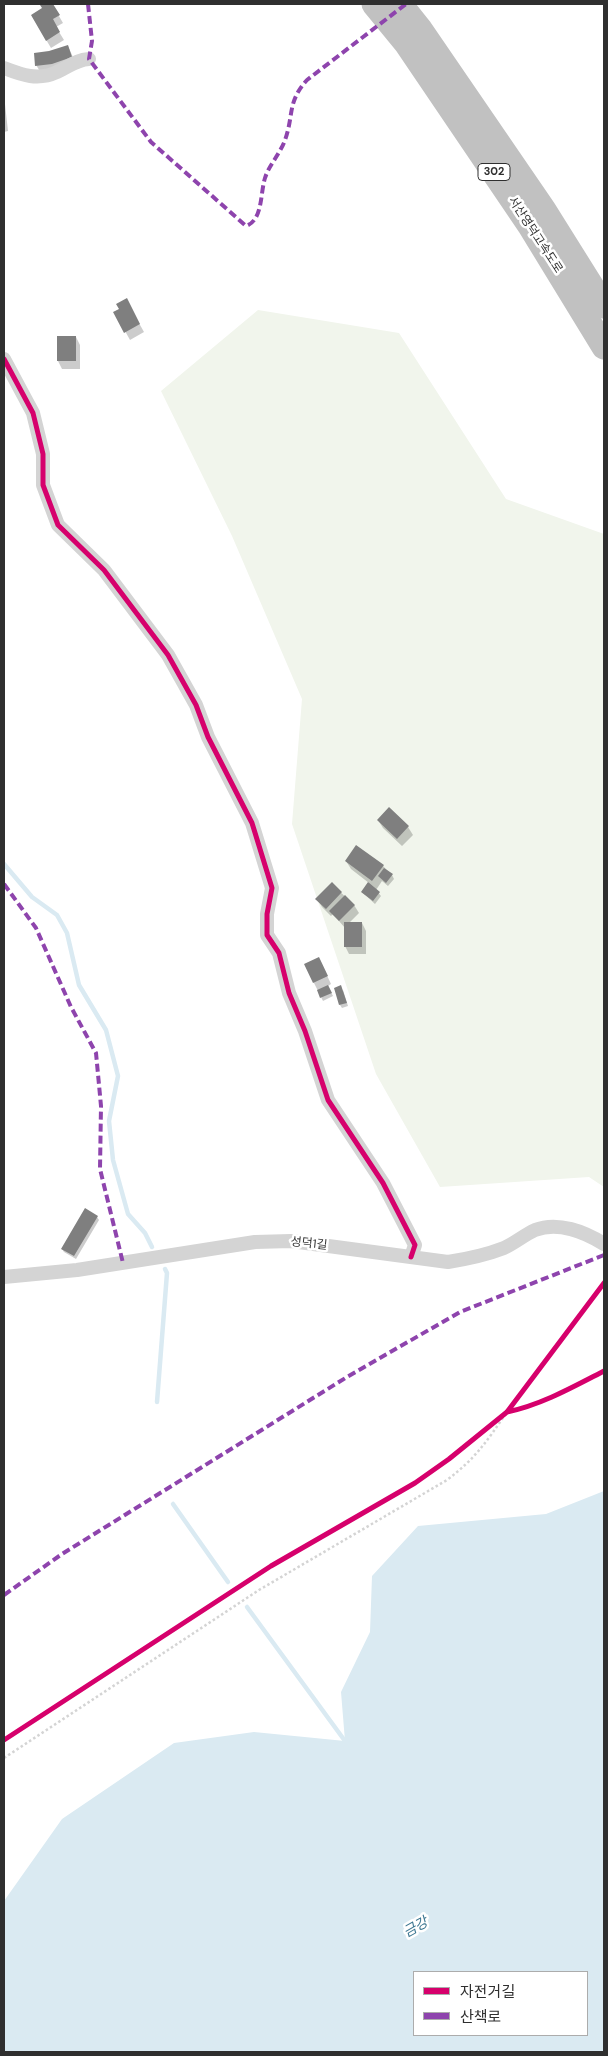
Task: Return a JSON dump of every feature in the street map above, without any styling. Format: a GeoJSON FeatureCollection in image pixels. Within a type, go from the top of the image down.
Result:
{"type":"FeatureCollection","features":[{"type":"Feature","properties":{"kind":"highway","name":"서산영덕고속도로"},"geometry":{"type":"LineString","coordinates":[[374,4],[406,43],[530,226],[604,347]]}},
{"type":"Feature","properties":{"kind":"highway","name":"서산영덕고속도로"},"geometry":{"type":"LineString","coordinates":[[400,4],[420,29],[544,210],[604,306]]}},
{"type":"Feature","properties":{"kind":"street"},"geometry":{"type":"LineString","coordinates":[[4,68],[33,78],[55,73],[78,60],[89,59]]}},
{"type":"Feature","properties":{"kind":"street"},"geometry":{"type":"LineString","coordinates":[[4,359],[32,413],[43,454],[43,485],[58,525],[104,570],[168,656],[196,705],[208,737],[252,823],[272,888],[267,914],[267,935],[279,952],[289,993],[306,1031],[328,1100],[379,1175],[402,1215],[415,1245],[411,1257]]}},
{"type":"Feature","properties":{"kind":"street","name":"성덕1길"},"geometry":{"type":"LineString","coordinates":[[4,1277],[77,1270],[255,1242],[292,1241],[448,1262],[471,1259],[505,1247],[535,1230],[552,1227],[571,1228],[604,1244]]}},
{"type":"Feature","properties":{"kind":"path"},"geometry":{"type":"LineString","coordinates":[[492,1424],[513,1408]]}},
{"type":"Feature","properties":{"kind":"path"},"geometry":{"type":"LineString","coordinates":[[4,1758],[259,1590],[447,1480],[470,1462],[486,1444],[507,1412]]}},
{"type":"Feature","properties":{"kind":"shaded area"},"geometry":{"type":"Polygon","coordinates":[[[258,310],[399,333],[506,499],[604,534],[604,1187],[589,1177],[440,1187],[376,1074],[292,824],[302,699],[232,536],[161,391],[258,310]]]}},
{"type":"Feature","properties":{"kind":"water","name":"금강"},"geometry":{"type":"Polygon","coordinates":[[[604,1491],[604,2052],[4,2052],[4,1901],[62,1819],[174,1743],[254,1732],[345,1741],[341,1692],[370,1632],[372,1576],[418,1526],[546,1514],[604,1491]]]}},
{"type":"Feature","properties":{"kind":"building"},"geometry":{"type":"Polygon","coordinates":[[[53,4],[60,15],[53,19],[60,32],[46,41],[31,15],[42,8],[40,5],[53,4]]]}},
{"type":"Feature","properties":{"kind":"building"},"geometry":{"type":"Polygon","coordinates":[[[68,45],[72,57],[52,64],[35,66],[34,53],[68,45]]]}},
{"type":"Feature","properties":{"kind":"building"},"geometry":{"type":"Polygon","coordinates":[[[127,298],[140,324],[124,333],[113,312],[119,309],[116,304],[127,298]]]}},
{"type":"Feature","properties":{"kind":"building"},"geometry":{"type":"Polygon","coordinates":[[[57,336],[76,336],[76,361],[57,361],[57,336]]]}},
{"type":"Feature","properties":{"kind":"building"},"geometry":{"type":"Polygon","coordinates":[[[389,807],[409,826],[397,839],[377,820],[389,807]]]}},
{"type":"Feature","properties":{"kind":"building"},"geometry":{"type":"Polygon","coordinates":[[[356,845],[384,865],[372,881],[345,861],[356,845]]]}},
{"type":"Feature","properties":{"kind":"building"},"geometry":{"type":"Polygon","coordinates":[[[384,868],[393,874],[386,883],[378,876],[384,868]]]}},
{"type":"Feature","properties":{"kind":"building"},"geometry":{"type":"Polygon","coordinates":[[[332,882],[342,892],[326,909],[315,899],[332,882]]]}},
{"type":"Feature","properties":{"kind":"building"},"geometry":{"type":"Polygon","coordinates":[[[368,882],[380,892],[373,901],[361,892],[368,882]]]}},
{"type":"Feature","properties":{"kind":"building"},"geometry":{"type":"Polygon","coordinates":[[[345,895],[355,905],[339,921],[329,911],[345,895]]]}},
{"type":"Feature","properties":{"kind":"building"},"geometry":{"type":"Polygon","coordinates":[[[344,922],[362,922],[362,947],[344,947],[344,922]]]}},
{"type":"Feature","properties":{"kind":"building"},"geometry":{"type":"Polygon","coordinates":[[[319,957],[328,976],[313,983],[304,964],[319,957]]]}},
{"type":"Feature","properties":{"kind":"building"},"geometry":{"type":"Polygon","coordinates":[[[328,985],[332,993],[320,998],[317,990],[328,985]]]}},
{"type":"Feature","properties":{"kind":"building"},"geometry":{"type":"Polygon","coordinates":[[[341,985],[347,1003],[339,1005],[334,988],[341,985]]]}},
{"type":"Feature","properties":{"kind":"building"},"geometry":{"type":"Polygon","coordinates":[[[85,1208],[98,1216],[74,1256],[61,1249],[85,1208]]]}},
{"type":"Feature","properties":{"kind":"waterway"},"geometry":{"type":"LineString","coordinates":[[4,864],[32,897],[57,915],[67,933],[79,985],[106,1030],[118,1076],[109,1121],[113,1160],[128,1214],[145,1233],[152,1247]]}},
{"type":"Feature","properties":{"kind":"waterway"},"geometry":{"type":"LineString","coordinates":[[157,1402],[167,1273],[165,1269]]}},
{"type":"Feature","properties":{"kind":"waterway"},"geometry":{"type":"LineString","coordinates":[[173,1504],[228,1582]]}},
{"type":"Feature","properties":{"kind":"waterway"},"geometry":{"type":"LineString","coordinates":[[247,1607],[345,1741]]}},
{"type":"Feature","properties":{"kind":"marked path"},"geometry":{"type":"LineString","coordinates":[[88,4],[92,41],[89,59],[151,142],[246,226],[251,223],[258,212],[265,178],[285,140],[296,95],[301,88],[307,80],[406,4]]}},
{"type":"Feature","properties":{"kind":"marked path"},"geometry":{"type":"LineString","coordinates":[[4,884],[36,928],[71,1007],[96,1053],[101,1106],[100,1169],[123,1263]]}},
{"type":"Feature","properties":{"kind":"marked path"},"geometry":{"type":"LineString","coordinates":[[4,1595],[62,1554],[347,1377],[460,1312],[604,1255]]}},
{"type":"Feature","properties":{"kind":"cycle path"},"geometry":{"type":"LineString","coordinates":[[4,359],[33,413],[43,454],[43,485],[58,525],[104,570],[168,655],[196,705],[208,737],[252,823],[272,888],[267,914],[267,935],[279,953],[289,993],[305,1031],[328,1100],[383,1183],[415,1245],[411,1257]]}},
{"type":"Feature","properties":{"kind":"cycle path"},"geometry":{"type":"LineString","coordinates":[[4,1740],[271,1566],[415,1483],[449,1459],[507,1412],[604,1283]]}},
{"type":"Feature","properties":{"kind":"cycle path"},"geometry":{"type":"LineString","coordinates":[[507,1412],[544,1400],[604,1371]]}}]}
